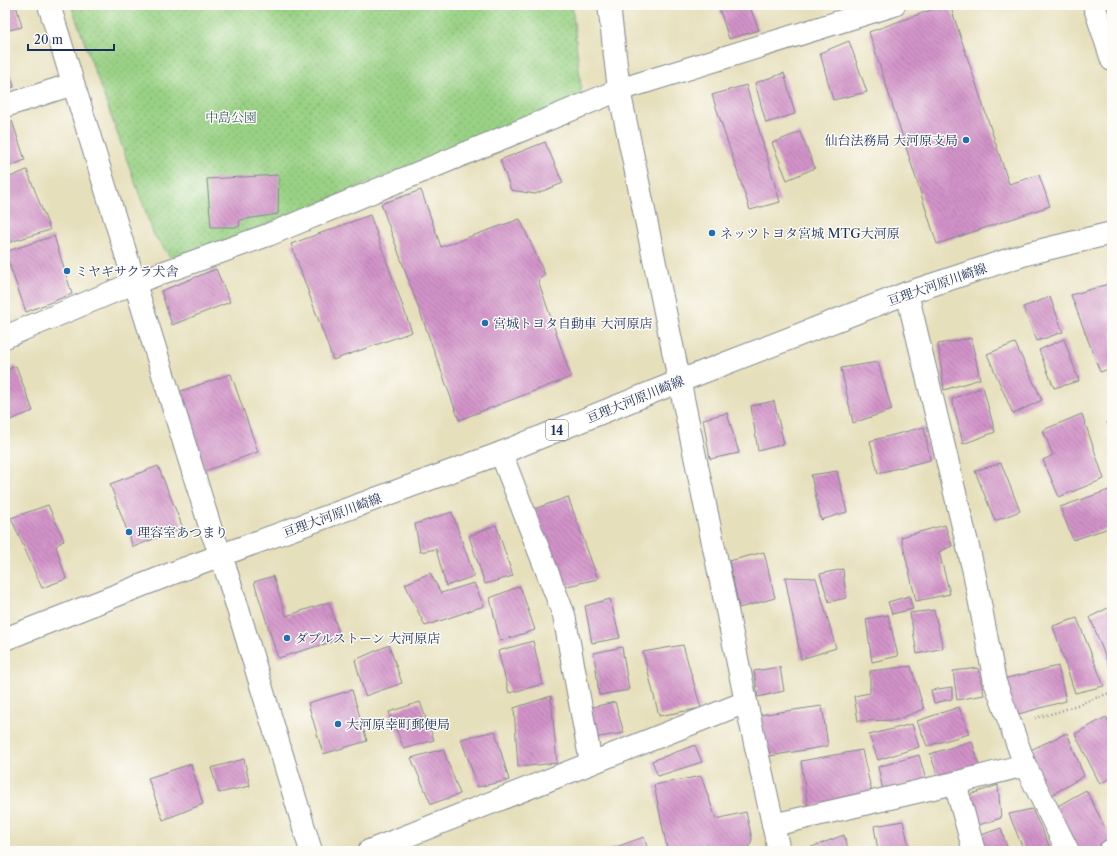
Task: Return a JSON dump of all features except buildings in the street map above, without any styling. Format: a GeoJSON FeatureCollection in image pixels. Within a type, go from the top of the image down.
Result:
{"type":"FeatureCollection","features":[{"type":"Feature","properties":{"kind":"street"},"geometry":{"type":"LineString","coordinates":[[49,5],[212,533],[221,556],[310,851]]}},
{"type":"Feature","properties":{"kind":"street"},"geometry":{"type":"LineString","coordinates":[[609,5],[619,90],[746,702],[779,851]]}},
{"type":"Feature","properties":{"kind":"street"},"geometry":{"type":"LineString","coordinates":[[5,337],[134,283],[268,235],[619,90],[894,5]]}},
{"type":"Feature","properties":{"kind":"street"},"geometry":{"type":"LineString","coordinates":[[1094,5],[1112,60]]}},
{"type":"Feature","properties":{"kind":"street"},"geometry":{"type":"LineString","coordinates":[[5,106],[73,84]]}},
{"type":"Feature","properties":{"kind":"street","name":"亘理大河原川崎線"},"geometry":{"type":"LineString","coordinates":[[5,639],[178,571],[501,453],[680,381],[907,293],[1026,254],[1112,233]]}},
{"type":"Feature","properties":{"kind":"street"},"geometry":{"type":"LineString","coordinates":[[907,293],[974,572],[995,682],[1025,765],[1068,851]]}},
{"type":"Feature","properties":{"kind":"street"},"geometry":{"type":"LineString","coordinates":[[501,453],[564,615],[591,763]]}},
{"type":"Feature","properties":{"kind":"street"},"geometry":{"type":"LineString","coordinates":[[369,851],[746,702]]}},
{"type":"Feature","properties":{"kind":"street"},"geometry":{"type":"LineString","coordinates":[[773,825],[955,783],[1025,765]]}},
{"type":"Feature","properties":{"kind":"street"},"geometry":{"type":"LineString","coordinates":[[955,783],[974,851]]}},
{"type":"Feature","properties":{"kind":"path"},"geometry":{"type":"LineString","coordinates":[[1010,724],[1058,712],[1112,692]]}},
{"type":"Feature","properties":{"kind":"green space","name":"中島公園"},"geometry":{"type":"Polygon","coordinates":[[[71,5],[572,5],[582,96],[174,262],[154,235],[71,5]]]}},
{"type":"Feature","properties":{"kind":"place","name":"仙台法務局 大河原支局"},"geometry":{"type":"Point","coordinates":[966,140]}},
{"type":"Feature","properties":{"kind":"place","name":"ネッツトヨタ宮城 MTG大河原"},"geometry":{"type":"Point","coordinates":[712,233]}},
{"type":"Feature","properties":{"kind":"place","name":"ミヤギサクラ犬舎"},"geometry":{"type":"Point","coordinates":[67,271]}},
{"type":"Feature","properties":{"kind":"place","name":"宮城トヨタ自動車 大河原店"},"geometry":{"type":"Point","coordinates":[485,323]}},
{"type":"Feature","properties":{"kind":"place","name":"理容室あつまり"},"geometry":{"type":"Point","coordinates":[129,532]}},
{"type":"Feature","properties":{"kind":"place","name":"ダブルストーン 大河原店"},"geometry":{"type":"Point","coordinates":[287,638]}},
{"type":"Feature","properties":{"kind":"place","name":"大河原幸町郵便局"},"geometry":{"type":"Point","coordinates":[338,724]}}]}
